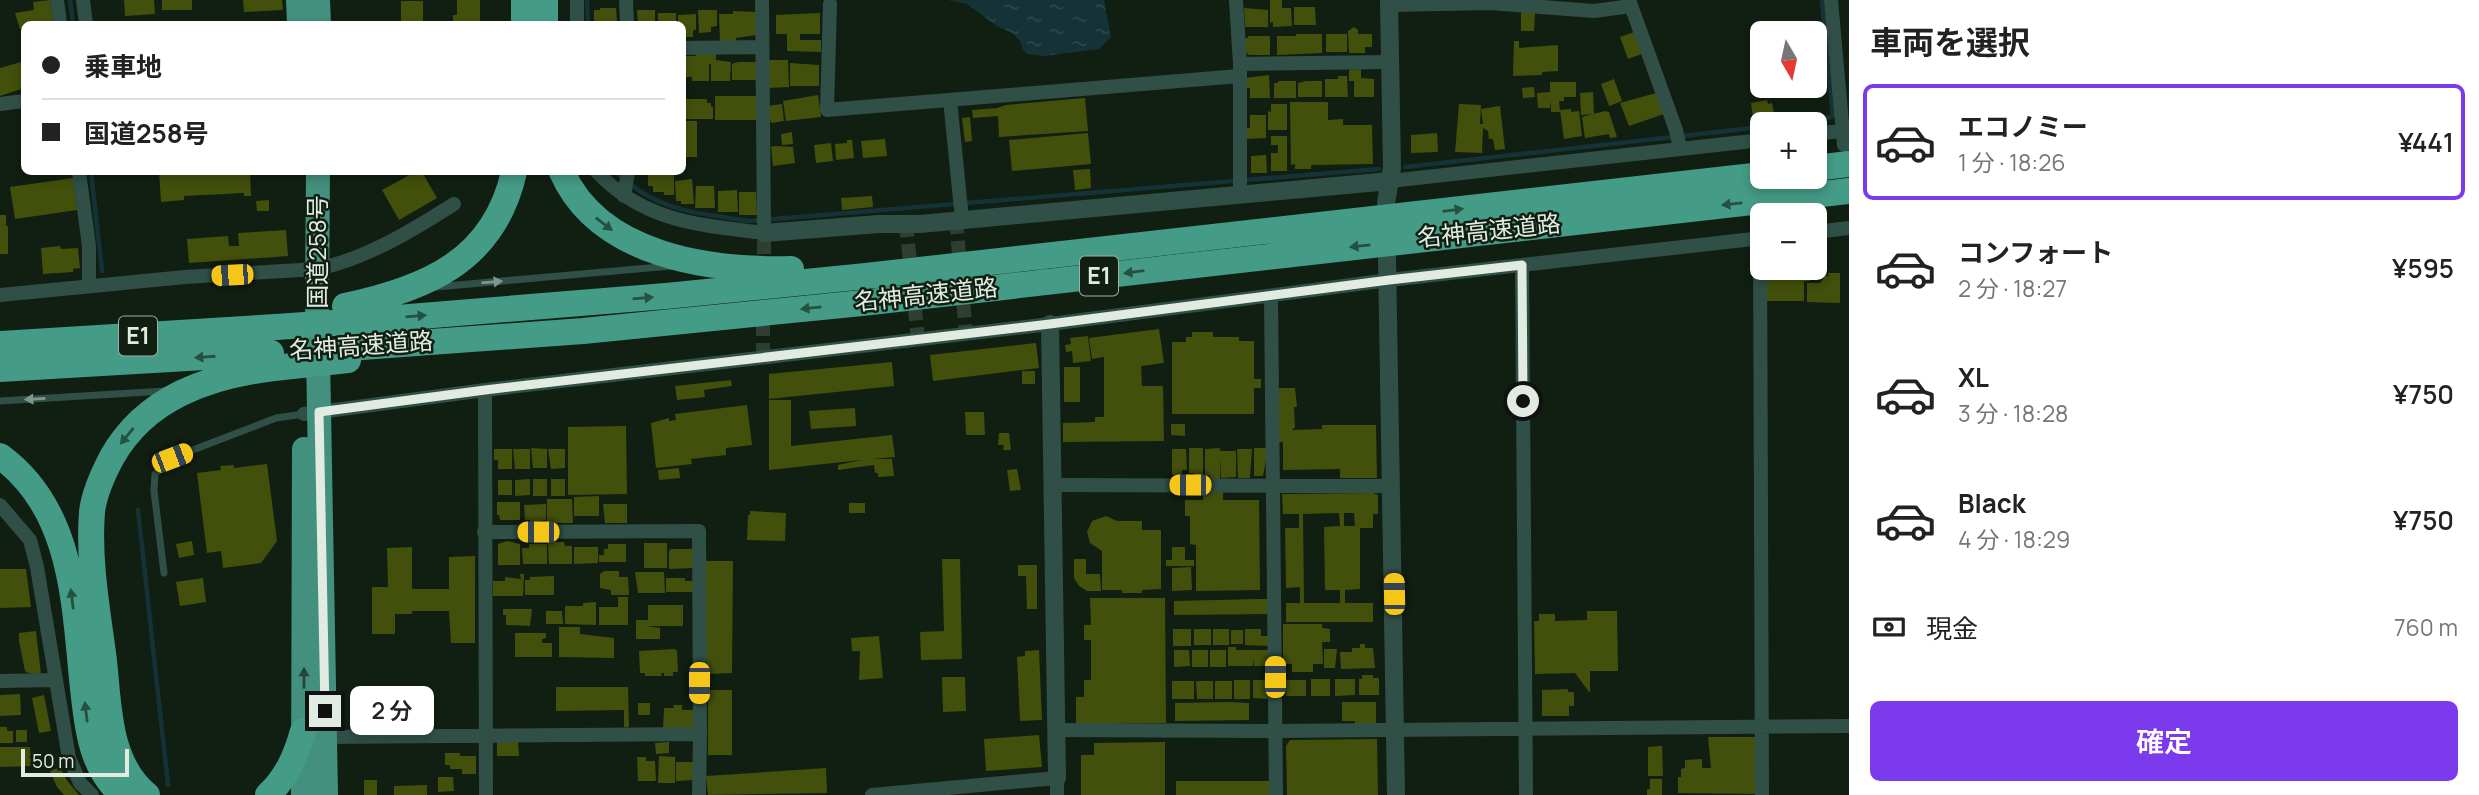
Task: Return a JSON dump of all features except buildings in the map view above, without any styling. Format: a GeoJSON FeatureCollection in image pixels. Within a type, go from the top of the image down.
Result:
{"type":"FeatureCollection","features":[{"type":"Feature","properties":{"kind":"highway"},"geometry":{"type":"LineString","coordinates":[[298,0],[299,21]]}},
{"type":"Feature","properties":{"kind":"highway"},"geometry":{"type":"LineString","coordinates":[[318,0],[319,21]]}},
{"type":"Feature","properties":{"kind":"highway"},"geometry":{"type":"LineString","coordinates":[[524,0],[524,21]]}},
{"type":"Feature","properties":{"kind":"highway"},"geometry":{"type":"LineString","coordinates":[[545,0],[545,21]]}},
{"type":"Feature","properties":{"kind":"highway"},"geometry":{"type":"LineString","coordinates":[[1827,159],[1847,143]]}},
{"type":"Feature","properties":{"kind":"highway","name":"国道258号"},"geometry":{"type":"LineString","coordinates":[[302,175],[311,270]]}},
{"type":"Feature","properties":{"kind":"highway","name":"国道258号"},"geometry":{"type":"LineString","coordinates":[[303,795],[314,734],[311,270],[318,175]]}},
{"type":"Feature","properties":{"kind":"highway"},"geometry":{"type":"LineString","coordinates":[[147,795],[122,762],[113,732],[91,553],[93,508],[105,470],[129,432],[165,401],[200,384],[246,371],[275,340],[426,283],[446,271],[480,240],[505,203],[513,175]]}},
{"type":"Feature","properties":{"kind":"highway"},"geometry":{"type":"LineString","coordinates":[[564,175],[579,200],[595,217],[612,231],[656,251],[714,265],[775,270],[945,259],[1227,229],[1292,229]]}},
{"type":"Feature","properties":{"kind":"highway","name":"名神高速道路"},"geometry":{"type":"LineString","coordinates":[[347,314],[666,296],[1292,229],[1750,175]]}},
{"type":"Feature","properties":{"kind":"highway","name":"名神高速道路"},"geometry":{"type":"LineString","coordinates":[[0,369],[275,340],[348,354],[889,300],[1849,191]]}},
{"type":"Feature","properties":{"kind":"highway"},"geometry":{"type":"LineString","coordinates":[[0,344],[161,324],[275,340]]}},
{"type":"Feature","properties":{"kind":"highway"},"geometry":{"type":"LineString","coordinates":[[0,456],[25,477],[41,497],[62,541],[71,589],[88,735],[98,765],[122,795]]}},
{"type":"Feature","properties":{"kind":"highway"},"geometry":{"type":"LineString","coordinates":[[268,795],[314,734]]}},
{"type":"Feature","properties":{"kind":"highway","name":"国道258号"},"geometry":{"type":"LineString","coordinates":[[314,734],[326,795]]}},
{"type":"Feature","properties":{"kind":"street"},"geometry":{"type":"LineString","coordinates":[[57,0],[60,21]]}},
{"type":"Feature","properties":{"kind":"street"},"geometry":{"type":"LineString","coordinates":[[83,0],[86,21]]}},
{"type":"Feature","properties":{"kind":"street"},"geometry":{"type":"LineString","coordinates":[[577,0],[577,21]]}},
{"type":"Feature","properties":{"kind":"street"},"geometry":{"type":"LineString","coordinates":[[1236,0],[1240,185]]}},
{"type":"Feature","properties":{"kind":"street"},"geometry":{"type":"LineString","coordinates":[[1827,137],[1847,143],[1831,0]]}},
{"type":"Feature","properties":{"kind":"street"},"geometry":{"type":"LineString","coordinates":[[762,1],[764,224]]}},
{"type":"Feature","properties":{"kind":"street"},"geometry":{"type":"LineString","coordinates":[[626,2],[627,21]]}},
{"type":"Feature","properties":{"kind":"street"},"geometry":{"type":"LineString","coordinates":[[1386,203],[1392,168],[1389,3],[1490,2],[1594,11],[1630,3],[1678,140]]}},
{"type":"Feature","properties":{"kind":"street"},"geometry":{"type":"LineString","coordinates":[[830,4],[827,110],[1239,70],[1390,62]]}},
{"type":"Feature","properties":{"kind":"street"},"geometry":{"type":"LineString","coordinates":[[686,48],[762,47]]}},
{"type":"Feature","properties":{"kind":"street"},"geometry":{"type":"LineString","coordinates":[[950,100],[961,209]]}},
{"type":"Feature","properties":{"kind":"street"},"geometry":{"type":"LineString","coordinates":[[0,104],[21,101]]}},
{"type":"Feature","properties":{"kind":"street"},"geometry":{"type":"LineString","coordinates":[[605,175],[626,183],[659,215],[701,225],[920,224],[961,209],[1240,185],[1390,181],[1678,140],[1750,140]]}},
{"type":"Feature","properties":{"kind":"street"},"geometry":{"type":"LineString","coordinates":[[79,175],[89,246],[89,286]]}},
{"type":"Feature","properties":{"kind":"street"},"geometry":{"type":"LineString","coordinates":[[0,295],[334,266],[409,233],[454,204]]}},
{"type":"Feature","properties":{"kind":"street"},"geometry":{"type":"LineString","coordinates":[[1827,231],[1849,228]]}},
{"type":"Feature","properties":{"kind":"street"},"geometry":{"type":"LineString","coordinates":[[312,413],[485,390],[1050,324],[1389,280],[1750,239]]}},
{"type":"Feature","properties":{"kind":"street"},"geometry":{"type":"LineString","coordinates":[[1387,258],[1396,795]]}},
{"type":"Feature","properties":{"kind":"street"},"geometry":{"type":"LineString","coordinates":[[1522,265],[1526,795]]}},
{"type":"Feature","properties":{"kind":"street"},"geometry":{"type":"LineString","coordinates":[[1761,280],[1762,795]]}},
{"type":"Feature","properties":{"kind":"street"},"geometry":{"type":"LineString","coordinates":[[1270,296],[1276,795]]}},
{"type":"Feature","properties":{"kind":"street"},"geometry":{"type":"LineString","coordinates":[[872,795],[1057,787],[1050,324]]}},
{"type":"Feature","properties":{"kind":"street"},"geometry":{"type":"LineString","coordinates":[[485,390],[486,795]]}},
{"type":"Feature","properties":{"kind":"street"},"geometry":{"type":"LineString","coordinates":[[1052,485],[1392,486]]}},
{"type":"Feature","properties":{"kind":"street"},"geometry":{"type":"LineString","coordinates":[[0,505],[30,540],[37,567],[69,758],[80,783],[92,795]]}},
{"type":"Feature","properties":{"kind":"street"},"geometry":{"type":"LineString","coordinates":[[484,532],[699,531],[699,795]]}},
{"type":"Feature","properties":{"kind":"street"},"geometry":{"type":"LineString","coordinates":[[0,681],[55,680]]}},
{"type":"Feature","properties":{"kind":"street"},"geometry":{"type":"LineString","coordinates":[[1056,730],[1275,731],[1849,726]]}},
{"type":"Feature","properties":{"kind":"street"},"geometry":{"type":"LineString","coordinates":[[314,734],[699,734]]}},
{"type":"Feature","properties":{"kind":"lane"},"geometry":{"type":"LineString","coordinates":[[400,293],[471,283],[714,265]]}},
{"type":"Feature","properties":{"kind":"lane"},"geometry":{"type":"LineString","coordinates":[[0,401],[160,391],[200,384]]}},
{"type":"Feature","properties":{"kind":"lane"},"geometry":{"type":"LineString","coordinates":[[164,573],[153,491],[155,474],[172,458],[276,418],[312,413]]}},
{"type":"Feature","properties":{"kind":"water"},"geometry":{"type":"Polygon","coordinates":[[[948,0],[1104,0],[1111,37],[1099,49],[1044,56],[1027,54],[1014,34],[997,26],[967,4],[948,0]]]}},
{"type":"Feature","properties":{"kind":"waterway"},"geometry":{"type":"LineString","coordinates":[[70,0],[73,21]]}},
{"type":"Feature","properties":{"kind":"waterway"},"geometry":{"type":"LineString","coordinates":[[587,0],[588,21]]}},
{"type":"Feature","properties":{"kind":"waterway"},"geometry":{"type":"LineString","coordinates":[[1822,0],[1833,116],[1827,118]]}},
{"type":"Feature","properties":{"kind":"waterway"},"geometry":{"type":"LineString","coordinates":[[1405,167],[1750,128]]}},
{"type":"Feature","properties":{"kind":"waterway"},"geometry":{"type":"LineString","coordinates":[[619,175],[662,203],[693,212],[749,221],[1379,169]]}},
{"type":"Feature","properties":{"kind":"waterway"},"geometry":{"type":"LineString","coordinates":[[91,175],[102,271]]}},
{"type":"Feature","properties":{"kind":"waterway"},"geometry":{"type":"LineString","coordinates":[[138,510],[168,785]]}},
{"type":"Feature","properties":{"kind":"tunnel"},"geometry":{"type":"LineString","coordinates":[[956,220],[966,334]]}},
{"type":"Feature","properties":{"kind":"tunnel"},"geometry":{"type":"LineString","coordinates":[[906,223],[918,339]]}},
{"type":"Feature","properties":{"kind":"tunnel"},"geometry":{"type":"LineString","coordinates":[[764,233],[764,275]]}},
{"type":"Feature","properties":{"kind":"tunnel"},"geometry":{"type":"LineString","coordinates":[[763,310],[763,357]]}},
{"type":"Feature","properties":{"kind":"route"},"geometry":{"type":"LineString","coordinates":[[325,711],[319,412],[1522,265],[1523,401]]}}]}
